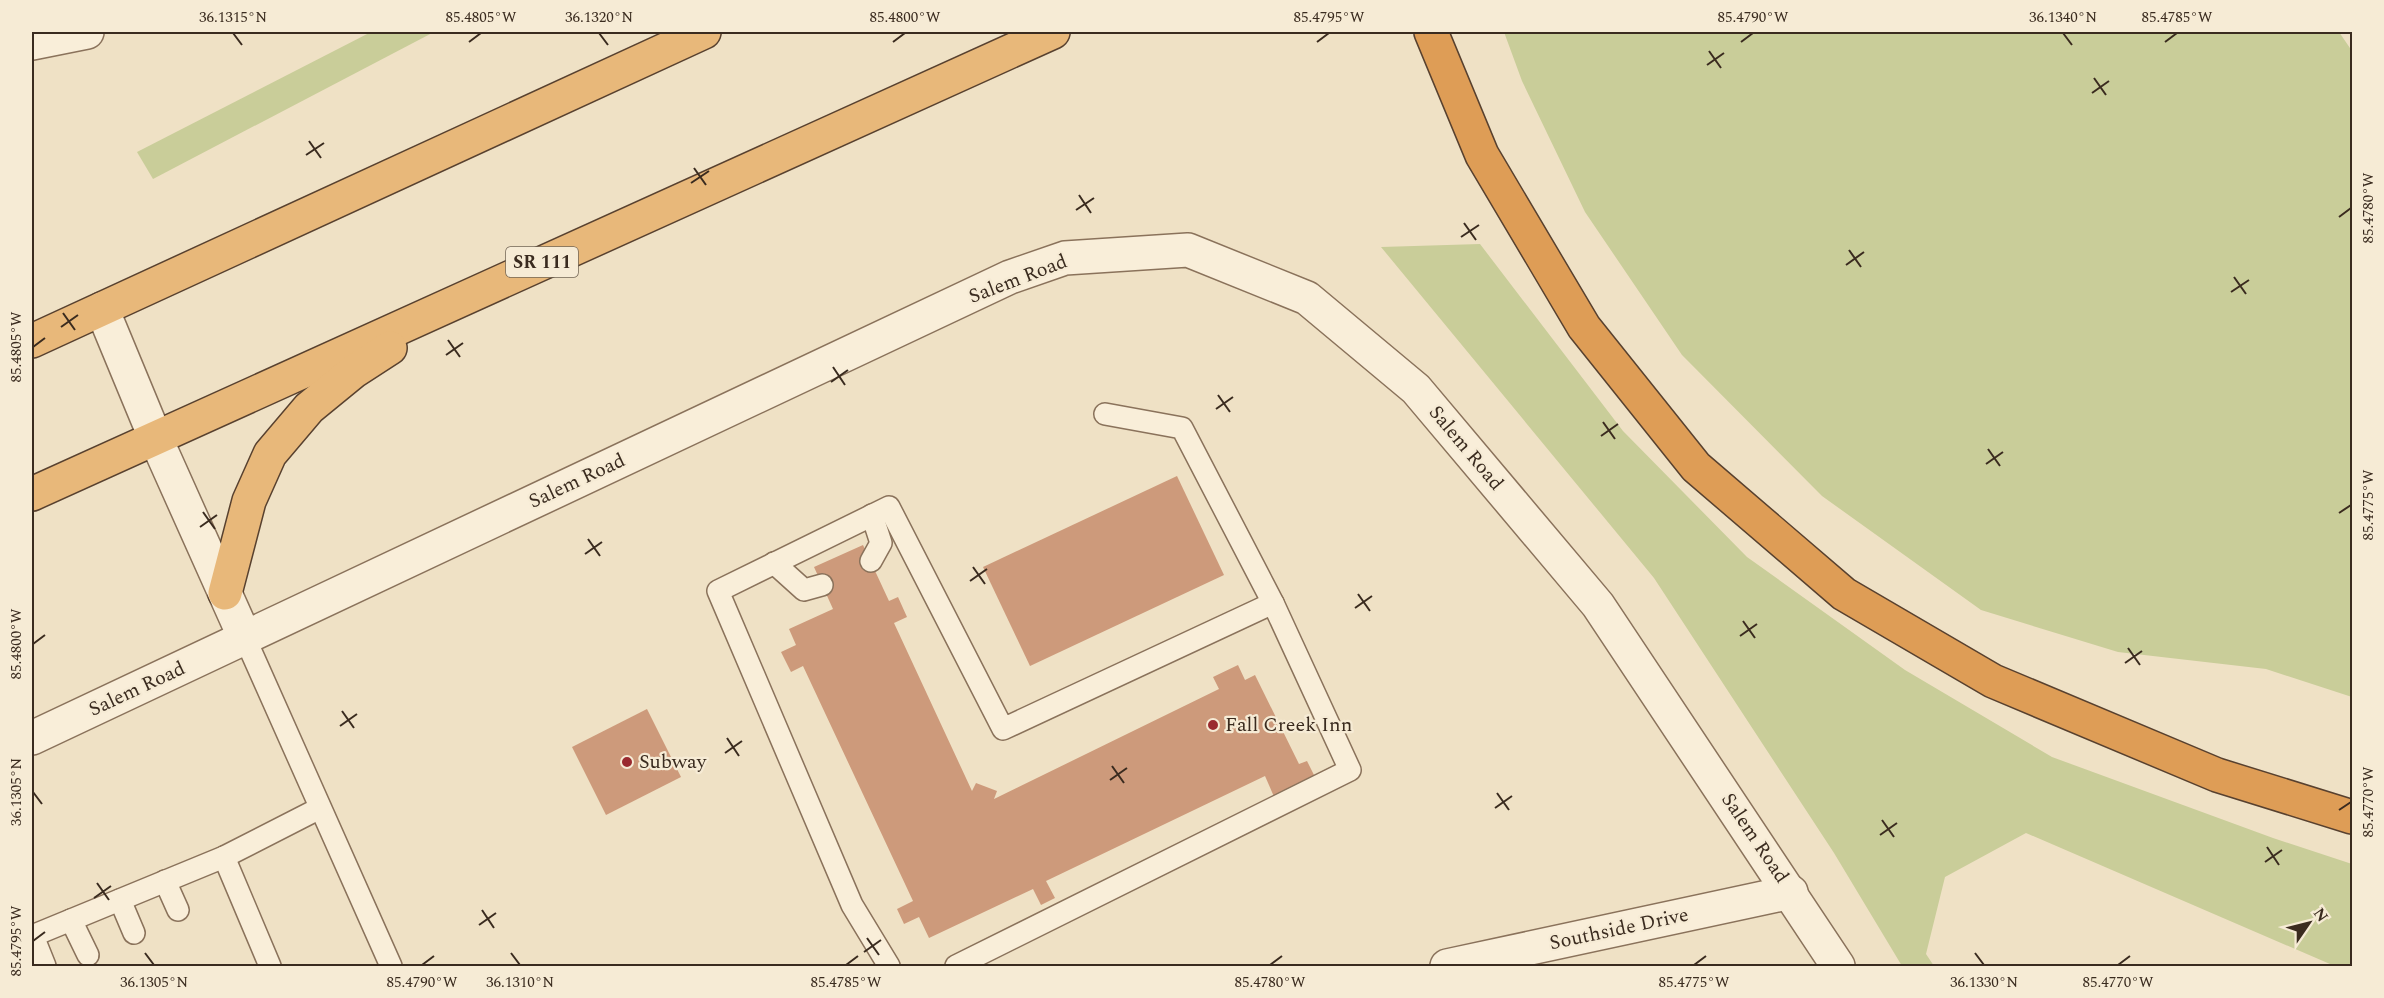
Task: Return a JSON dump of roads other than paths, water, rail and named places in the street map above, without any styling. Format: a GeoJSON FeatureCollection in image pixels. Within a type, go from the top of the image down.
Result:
{"type":"FeatureCollection","features":[{"type":"Feature","properties":{"kind":"highway"},"geometry":{"type":"LineString","coordinates":[[32,341],[704,32]]}},
{"type":"Feature","properties":{"kind":"highway","name":"SR 111"},"geometry":{"type":"LineString","coordinates":[[32,494],[1053,32]]}},
{"type":"Feature","properties":{"kind":"highway"},"geometry":{"type":"LineString","coordinates":[[1431,32],[1482,155],[1584,327],[1696,467],[1844,594],[1993,681],[2217,775],[2352,817]]}},
{"type":"Feature","properties":{"kind":"highway"},"geometry":{"type":"LineString","coordinates":[[225,593],[249,501],[270,454],[309,408],[354,372],[475,292]]}},
{"type":"Feature","properties":{"kind":"street"},"geometry":{"type":"LineString","coordinates":[[32,43],[87,32]]}},
{"type":"Feature","properties":{"kind":"street","name":"Salem Road"},"geometry":{"type":"LineString","coordinates":[[32,738],[1010,277],[1065,258],[1188,250],[1307,298],[1416,389],[1598,605],[1791,892],[1838,966]]}},
{"type":"Feature","properties":{"kind":"street"},"geometry":{"type":"LineString","coordinates":[[102,309],[155,437],[245,638]]}},
{"type":"Feature","properties":{"kind":"street","name":"Southside Drive"},"geometry":{"type":"LineString","coordinates":[[1447,966],[1791,892]]}},
{"type":"Feature","properties":{"kind":"lane"},"geometry":{"type":"LineString","coordinates":[[956,966],[1350,770],[1273,603],[1182,428],[1105,414]]}},
{"type":"Feature","properties":{"kind":"lane"},"geometry":{"type":"LineString","coordinates":[[889,966],[852,905],[717,591],[889,507],[1003,729],[1273,603]]}},
{"type":"Feature","properties":{"kind":"lane"},"geometry":{"type":"LineString","coordinates":[[871,561],[881,543],[872,515]]}},
{"type":"Feature","properties":{"kind":"lane"},"geometry":{"type":"LineString","coordinates":[[774,563],[804,590],[822,585]]}},
{"type":"Feature","properties":{"kind":"lane"},"geometry":{"type":"LineString","coordinates":[[245,638],[391,966]]}},
{"type":"Feature","properties":{"kind":"lane"},"geometry":{"type":"LineString","coordinates":[[45,966],[32,936],[224,858],[320,808]]}},
{"type":"Feature","properties":{"kind":"lane"},"geometry":{"type":"LineString","coordinates":[[224,858],[270,966]]}},
{"type":"Feature","properties":{"kind":"lane"},"geometry":{"type":"LineString","coordinates":[[165,881],[178,910]]}},
{"type":"Feature","properties":{"kind":"lane"},"geometry":{"type":"LineString","coordinates":[[120,900],[134,933]]}},
{"type":"Feature","properties":{"kind":"lane"},"geometry":{"type":"LineString","coordinates":[[71,920],[88,955]]}},
{"type":"Feature","properties":{"kind":"place","name":"Fall Creek Inn"},"geometry":{"type":"Point","coordinates":[1213,725]}},
{"type":"Feature","properties":{"kind":"place","name":"Subway"},"geometry":{"type":"Point","coordinates":[627,762]}}]}
